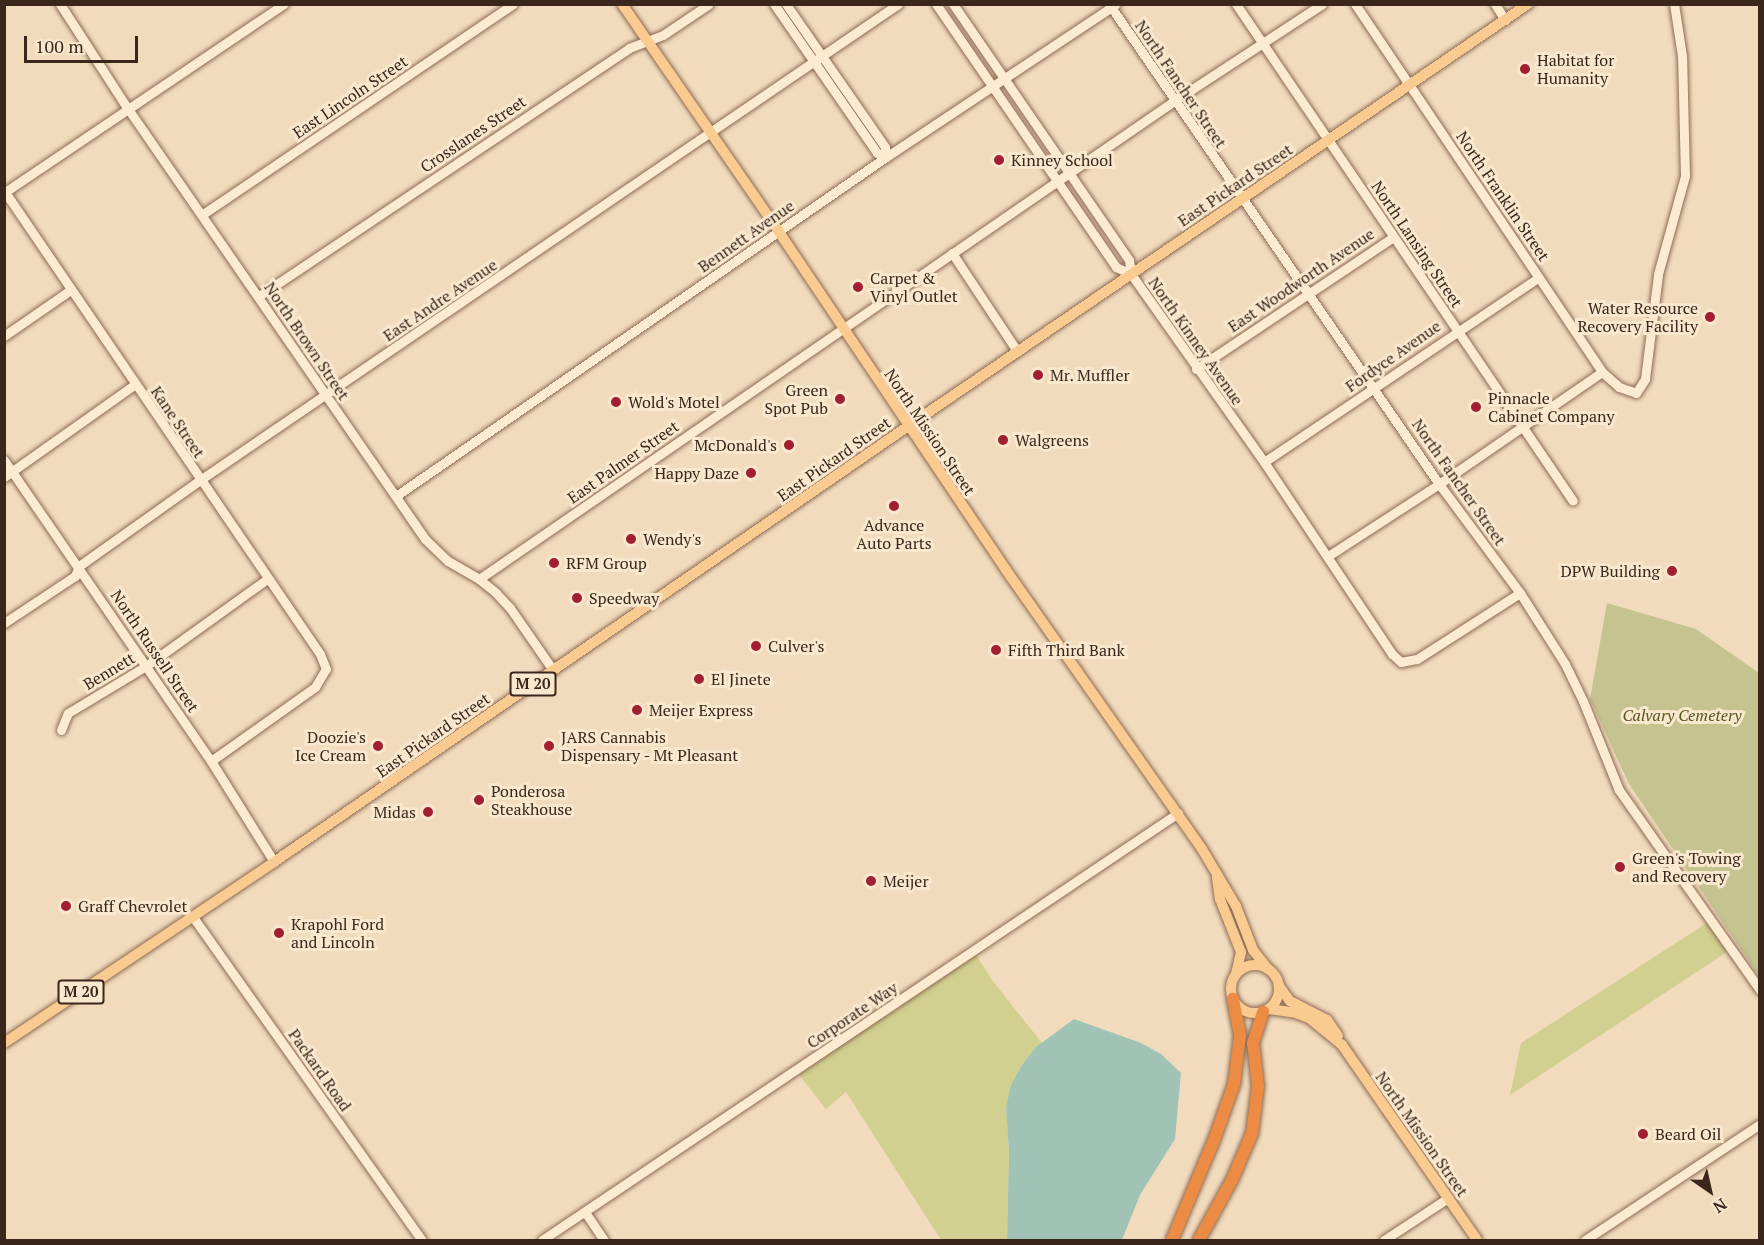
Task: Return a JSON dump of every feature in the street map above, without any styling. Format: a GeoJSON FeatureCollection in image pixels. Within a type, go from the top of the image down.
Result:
{"type":"FeatureCollection","features":[{"type":"Feature","properties":{"kind":"highway"},"geometry":{"type":"LineString","coordinates":[[1172,1240],[1230,1101],[1239,1047],[1239,1026],[1233,999]]}},
{"type":"Feature","properties":{"kind":"highway"},"geometry":{"type":"LineString","coordinates":[[1199,1240],[1232,1180],[1252,1133],[1258,1086],[1253,1043],[1266,1010]]}},
{"type":"Feature","properties":{"kind":"main road","name":"North Mission Street"},"geometry":{"type":"LineString","coordinates":[[622,4],[779,232],[908,426],[1178,813],[1236,906],[1253,950],[1286,997],[1315,1012],[1330,1023],[1342,1045],[1477,1240]]}},
{"type":"Feature","properties":{"kind":"main road","name":"East Pickard Street"},"geometry":{"type":"LineString","coordinates":[[4,1043],[274,862],[1017,351],[1528,4]]}},
{"type":"Feature","properties":{"kind":"main road","name":"North Mission Street"},"geometry":{"type":"LineString","coordinates":[[1216,875],[1220,899],[1241,952],[1231,986],[1233,999],[1245,1011],[1266,1010],[1296,1013],[1309,1018],[1342,1045]]}},
{"type":"Feature","properties":{"kind":"main road"},"geometry":{"type":"LineString","coordinates":[[1236,974],[1251,965],[1268,969]]}},
{"type":"Feature","properties":{"kind":"main road"},"geometry":{"type":"LineString","coordinates":[[1266,1010],[1278,997],[1278,983]]}},
{"type":"Feature","properties":{"kind":"street","name":"North Brown Street"},"geometry":{"type":"LineString","coordinates":[[60,4],[129,110],[203,214],[326,396],[437,552],[479,579],[510,608],[553,670]]}},
{"type":"Feature","properties":{"kind":"street"},"geometry":{"type":"LineString","coordinates":[[4,192],[284,4]]}},
{"type":"Feature","properties":{"kind":"street","name":"East Lincoln Street"},"geometry":{"type":"LineString","coordinates":[[203,214],[513,4]]}},
{"type":"Feature","properties":{"kind":"street","name":"Crosslanes Street"},"geometry":{"type":"LineString","coordinates":[[259,296],[629,48],[663,35],[709,4]]}},
{"type":"Feature","properties":{"kind":"street"},"geometry":{"type":"LineString","coordinates":[[774,4],[877,153],[886,157],[885,147],[786,4]]}},
{"type":"Feature","properties":{"kind":"street","name":"East Andre Avenue"},"geometry":{"type":"LineString","coordinates":[[4,623],[75,576],[79,566],[200,480],[898,4]]}},
{"type":"Feature","properties":{"kind":"street"},"geometry":{"type":"LineString","coordinates":[[936,4],[991,88],[1116,267],[1131,274]]}},
{"type":"Feature","properties":{"kind":"street","name":"North Kinney Avenue"},"geometry":{"type":"LineString","coordinates":[[953,4],[1129,260],[1131,274],[1264,462],[1392,654],[1401,662],[1417,658],[1520,593]]}},
{"type":"Feature","properties":{"kind":"street","name":"North Lansing Street"},"geometry":{"type":"LineString","coordinates":[[1236,4],[1573,501]]}},
{"type":"Feature","properties":{"kind":"street","name":"East Palmer Street"},"geometry":{"type":"LineString","coordinates":[[479,579],[952,253],[1070,175],[1174,101],[1322,4]]}},
{"type":"Feature","properties":{"kind":"street","name":"North Franklin Street"},"geometry":{"type":"LineString","coordinates":[[1355,4],[1602,372],[1619,387],[1636,393],[1645,379],[1658,274],[1685,176],[1685,98],[1674,4]]}},
{"type":"Feature","properties":{"kind":"street"},"geometry":{"type":"LineString","coordinates":[[1495,4],[1505,20]]}},
{"type":"Feature","properties":{"kind":"street","name":"Bennett Avenue"},"geometry":{"type":"LineString","coordinates":[[396,496],[886,157],[1112,5]]}},
{"type":"Feature","properties":{"kind":"street","name":"North Fancher Street"},"geometry":{"type":"LineString","coordinates":[[1112,5],[1174,101],[1307,294],[1439,484],[1520,593],[1565,664],[1583,701],[1619,790],[1760,990]]}},
{"type":"Feature","properties":{"kind":"street","name":"Kane Street"},"geometry":{"type":"LineString","coordinates":[[4,192],[69,291],[320,654],[326,669],[315,687],[211,761]]}},
{"type":"Feature","properties":{"kind":"street","name":"East Woodworth Avenue"},"geometry":{"type":"LineString","coordinates":[[1197,369],[1393,237]]}},
{"type":"Feature","properties":{"kind":"street"},"geometry":{"type":"LineString","coordinates":[[952,253],[1017,351]]}},
{"type":"Feature","properties":{"kind":"street","name":"Fordyce Avenue"},"geometry":{"type":"LineString","coordinates":[[1264,462],[1539,277]]}},
{"type":"Feature","properties":{"kind":"street"},"geometry":{"type":"LineString","coordinates":[[4,336],[69,291]]}},
{"type":"Feature","properties":{"kind":"street"},"geometry":{"type":"LineString","coordinates":[[1328,556],[1439,484],[1602,372]]}},
{"type":"Feature","properties":{"kind":"street"},"geometry":{"type":"LineString","coordinates":[[9,474],[134,385]]}},
{"type":"Feature","properties":{"kind":"street","name":"North Russell Street"},"geometry":{"type":"LineString","coordinates":[[4,460],[9,474],[79,566],[211,761],[274,862]]}},
{"type":"Feature","properties":{"kind":"street","name":"Bennett"},"geometry":{"type":"LineString","coordinates":[[61,730],[68,713],[146,666],[267,579]]}},
{"type":"Feature","properties":{"kind":"street","name":"Corporate Way"},"geometry":{"type":"LineString","coordinates":[[542,1240],[1178,813]]}},
{"type":"Feature","properties":{"kind":"street","name":"Packard Road"},"geometry":{"type":"LineString","coordinates":[[193,917],[422,1240]]}},
{"type":"Feature","properties":{"kind":"street"},"geometry":{"type":"LineString","coordinates":[[1585,1240],[1760,1124]]}},
{"type":"Feature","properties":{"kind":"street"},"geometry":{"type":"LineString","coordinates":[[1384,1240],[1448,1198]]}},
{"type":"Feature","properties":{"kind":"street"},"geometry":{"type":"LineString","coordinates":[[585,1212],[604,1240]]}},
{"type":"Feature","properties":{"kind":"shaded area"},"geometry":{"type":"Polygon","coordinates":[[[1710,921],[1730,950],[1510,1095],[1521,1043],[1710,921]]]}},
{"type":"Feature","properties":{"kind":"shaded area"},"geometry":{"type":"Polygon","coordinates":[[[973,950],[992,980],[1042,1043],[1022,1065],[1006,1108],[1009,1153],[1007,1240],[941,1240],[846,1092],[826,1109],[796,1071],[973,950]]]}},
{"type":"Feature","properties":{"kind":"shaded area"},"geometry":{"type":"Polygon","coordinates":[[[1074,1019],[1141,1043],[1161,1054],[1181,1073],[1175,1139],[1140,1195],[1122,1240],[1007,1240],[1009,1153],[1006,1108],[1011,1085],[1022,1065],[1036,1047],[1074,1019]]]}},
{"type":"Feature","properties":{"kind":"green space","name":"Calvary Cemetery"},"geometry":{"type":"Polygon","coordinates":[[[1607,603],[1696,629],[1759,673],[1759,976],[1629,784],[1590,699],[1607,603]]]}},
{"type":"Feature","properties":{"kind":"place","name":"Habitat for Humanity"},"geometry":{"type":"Point","coordinates":[1525,69]}},
{"type":"Feature","properties":{"kind":"place","name":"Kinney School"},"geometry":{"type":"Point","coordinates":[999,160]}},
{"type":"Feature","properties":{"kind":"place","name":"Carpet & Vinyl Outlet"},"geometry":{"type":"Point","coordinates":[858,287]}},
{"type":"Feature","properties":{"kind":"place","name":"Water Resource Recovery Facility"},"geometry":{"type":"Point","coordinates":[1710,317]}},
{"type":"Feature","properties":{"kind":"place","name":"Mr. Muffler"},"geometry":{"type":"Point","coordinates":[1038,375]}},
{"type":"Feature","properties":{"kind":"place","name":"Green Spot Pub"},"geometry":{"type":"Point","coordinates":[840,399]}},
{"type":"Feature","properties":{"kind":"place","name":"Wold's Motel"},"geometry":{"type":"Point","coordinates":[616,402]}},
{"type":"Feature","properties":{"kind":"place","name":"Pinnacle Cabinet Company"},"geometry":{"type":"Point","coordinates":[1476,407]}},
{"type":"Feature","properties":{"kind":"place","name":"Walgreens"},"geometry":{"type":"Point","coordinates":[1003,440]}},
{"type":"Feature","properties":{"kind":"place","name":"McDonald's"},"geometry":{"type":"Point","coordinates":[789,445]}},
{"type":"Feature","properties":{"kind":"place","name":"Happy Daze"},"geometry":{"type":"Point","coordinates":[751,473]}},
{"type":"Feature","properties":{"kind":"place","name":"Advance Auto Parts"},"geometry":{"type":"Point","coordinates":[894,506]}},
{"type":"Feature","properties":{"kind":"place","name":"Wendy's"},"geometry":{"type":"Point","coordinates":[631,539]}},
{"type":"Feature","properties":{"kind":"place","name":"RFM Group"},"geometry":{"type":"Point","coordinates":[554,563]}},
{"type":"Feature","properties":{"kind":"place","name":"DPW Building"},"geometry":{"type":"Point","coordinates":[1672,571]}},
{"type":"Feature","properties":{"kind":"place","name":"Speedway"},"geometry":{"type":"Point","coordinates":[577,598]}},
{"type":"Feature","properties":{"kind":"place","name":"Culver's"},"geometry":{"type":"Point","coordinates":[756,646]}},
{"type":"Feature","properties":{"kind":"place","name":"Fifth Third Bank"},"geometry":{"type":"Point","coordinates":[996,650]}},
{"type":"Feature","properties":{"kind":"place","name":"El Jinete"},"geometry":{"type":"Point","coordinates":[699,679]}},
{"type":"Feature","properties":{"kind":"place","name":"Meijer Express"},"geometry":{"type":"Point","coordinates":[637,710]}},
{"type":"Feature","properties":{"kind":"place","name":"Doozie's Ice Cream"},"geometry":{"type":"Point","coordinates":[378,746]}},
{"type":"Feature","properties":{"kind":"place","name":"JARS Cannabis Dispensary - Mt Pleasant"},"geometry":{"type":"Point","coordinates":[549,746]}},
{"type":"Feature","properties":{"kind":"place","name":"Ponderosa Steakhouse"},"geometry":{"type":"Point","coordinates":[479,800]}},
{"type":"Feature","properties":{"kind":"place","name":"Midas"},"geometry":{"type":"Point","coordinates":[428,812]}},
{"type":"Feature","properties":{"kind":"place","name":"Green's Towing and Recovery"},"geometry":{"type":"Point","coordinates":[1620,867]}},
{"type":"Feature","properties":{"kind":"place","name":"Meijer"},"geometry":{"type":"Point","coordinates":[871,881]}},
{"type":"Feature","properties":{"kind":"place","name":"Graff Chevrolet"},"geometry":{"type":"Point","coordinates":[66,906]}},
{"type":"Feature","properties":{"kind":"place","name":"Krapohl Ford and Lincoln"},"geometry":{"type":"Point","coordinates":[279,933]}},
{"type":"Feature","properties":{"kind":"place","name":"Beard Oil"},"geometry":{"type":"Point","coordinates":[1643,1134]}}]}
